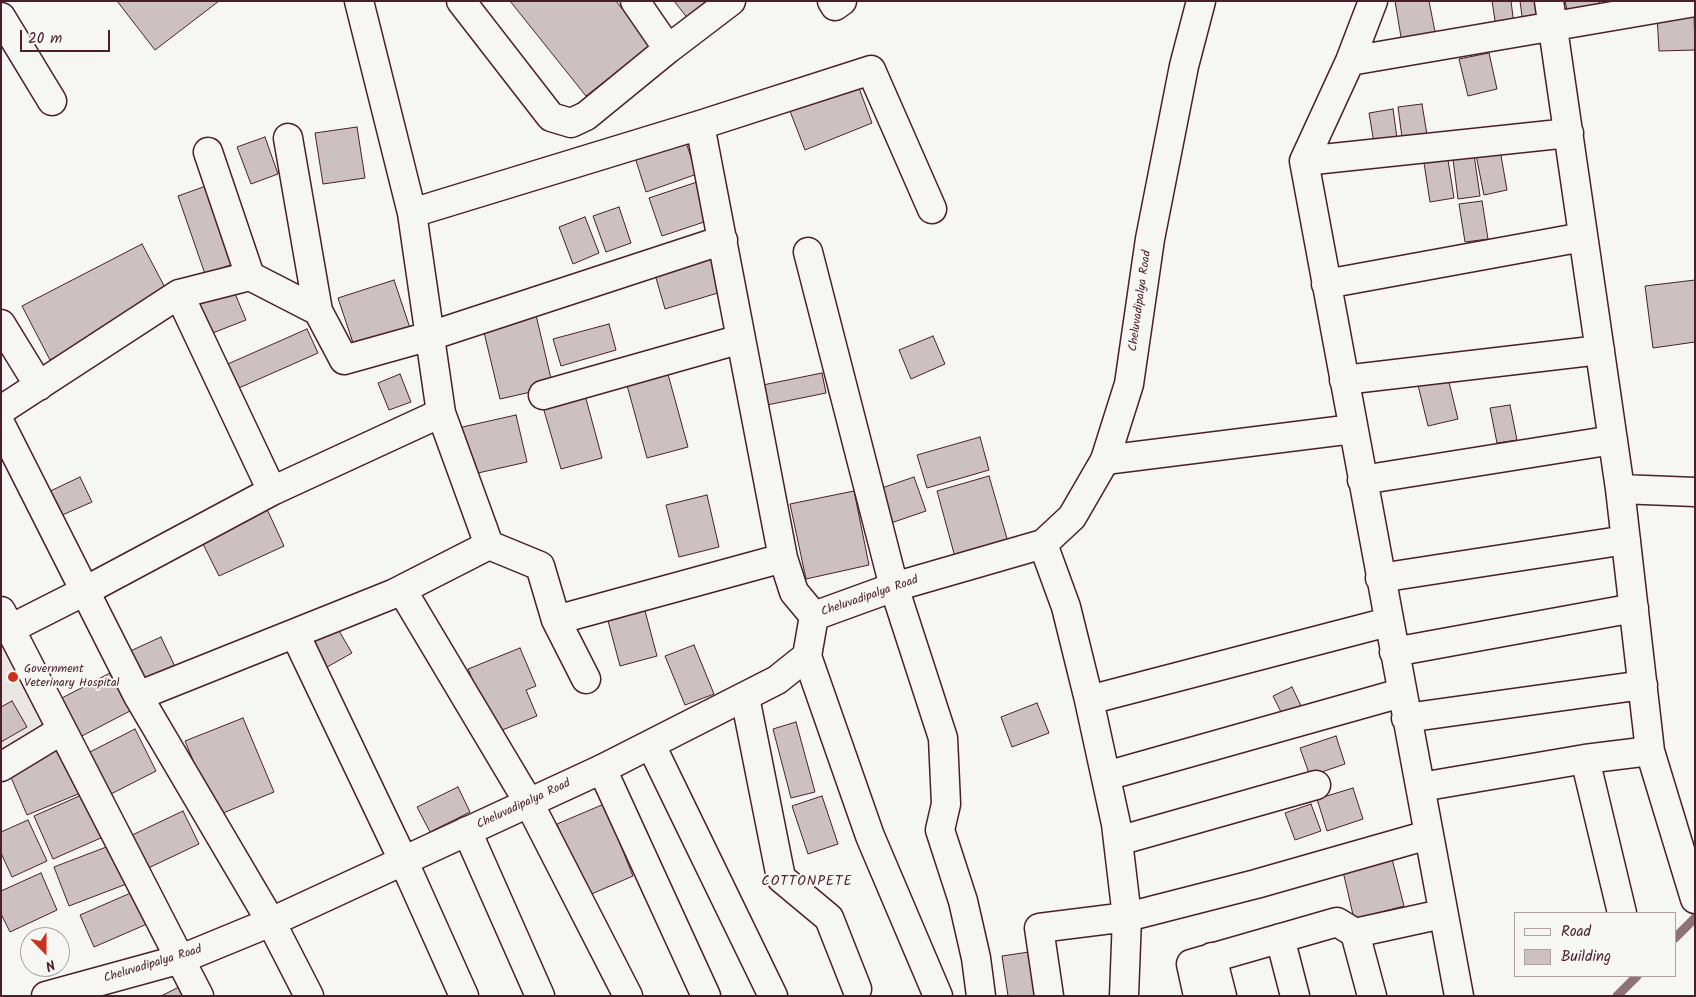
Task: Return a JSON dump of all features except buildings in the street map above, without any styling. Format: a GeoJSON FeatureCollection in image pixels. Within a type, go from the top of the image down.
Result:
{"type":"FeatureCollection","features":[{"type":"Feature","properties":{"kind":"street"},"geometry":{"type":"LineString","coordinates":[[359,1],[412,213],[441,413],[489,545],[540,566],[556,620],[586,679]]}},
{"type":"Feature","properties":{"kind":"street"},"geometry":{"type":"LineString","coordinates":[[461,1],[550,117],[571,123],[586,116],[668,49],[731,1]]}},
{"type":"Feature","properties":{"kind":"street"},"geometry":{"type":"LineString","coordinates":[[635,1],[668,49]]}},
{"type":"Feature","properties":{"kind":"street"},"geometry":{"type":"LineString","coordinates":[[832,1],[836,6],[842,1]]}},
{"type":"Feature","properties":{"kind":"street","name":"Cheluvadipalya Road"},"geometry":{"type":"LineString","coordinates":[[46,996],[181,959],[271,922],[651,745],[777,680],[806,656],[814,616],[894,588],[1042,544],[1072,517],[1105,460],[1128,384],[1154,221],[1184,66],[1201,1]]}},
{"type":"Feature","properties":{"kind":"street"},"geometry":{"type":"LineString","coordinates":[[1373,1],[1350,61],[1304,161],[1388,622],[1421,787],[1442,914],[1459,996]]}},
{"type":"Feature","properties":{"kind":"street"},"geometry":{"type":"LineString","coordinates":[[1350,61],[1551,14],[1695,2]]}},
{"type":"Feature","properties":{"kind":"street"},"geometry":{"type":"LineString","coordinates":[[1551,14],[1620,489],[1650,751],[1695,899]]}},
{"type":"Feature","properties":{"kind":"street"},"geometry":{"type":"LineString","coordinates":[[1,17],[52,101]]}},
{"type":"Feature","properties":{"kind":"street"},"geometry":{"type":"LineString","coordinates":[[412,213],[700,125],[871,70],[932,210]]}},
{"type":"Feature","properties":{"kind":"street"},"geometry":{"type":"LineString","coordinates":[[700,125],[783,558],[794,592],[814,616]]}},
{"type":"Feature","properties":{"kind":"street"},"geometry":{"type":"LineString","coordinates":[[1304,161],[1569,133]]}},
{"type":"Feature","properties":{"kind":"street"},"geometry":{"type":"LineString","coordinates":[[288,138],[318,311],[344,360],[430,336],[723,240]]}},
{"type":"Feature","properties":{"kind":"street"},"geometry":{"type":"LineString","coordinates":[[208,152],[250,276]]}},
{"type":"Feature","properties":{"kind":"street"},"geometry":{"type":"LineString","coordinates":[[1326,284],[1583,237]]}},
{"type":"Feature","properties":{"kind":"street"},"geometry":{"type":"LineString","coordinates":[[808,252],[894,588],[943,738],[946,804],[940,830],[963,901],[976,958],[981,996]]}},
{"type":"Feature","properties":{"kind":"street"},"geometry":{"type":"LineString","coordinates":[[1,410],[179,294],[250,276],[318,311]]}},
{"type":"Feature","properties":{"kind":"street"},"geometry":{"type":"LineString","coordinates":[[179,294],[272,491]]}},
{"type":"Feature","properties":{"kind":"street"},"geometry":{"type":"LineString","coordinates":[[1,324],[39,386]]}},
{"type":"Feature","properties":{"kind":"street"},"geometry":{"type":"LineString","coordinates":[[542,395],[741,339]]}},
{"type":"Feature","properties":{"kind":"street"},"geometry":{"type":"LineString","coordinates":[[1344,380],[1600,350]]}},
{"type":"Feature","properties":{"kind":"street"},"geometry":{"type":"LineString","coordinates":[[199,996],[6,620],[85,591],[272,491],[441,413]]}},
{"type":"Feature","properties":{"kind":"street"},"geometry":{"type":"LineString","coordinates":[[1,425],[138,696],[271,922],[309,996]]}},
{"type":"Feature","properties":{"kind":"street"},"geometry":{"type":"LineString","coordinates":[[1105,460],[1353,429]]}},
{"type":"Feature","properties":{"kind":"street"},"geometry":{"type":"LineString","coordinates":[[1362,480],[1613,440]]}},
{"type":"Feature","properties":{"kind":"street"},"geometry":{"type":"LineString","coordinates":[[1620,489],[1695,492]]}},
{"type":"Feature","properties":{"kind":"street"},"geometry":{"type":"LineString","coordinates":[[1380,578],[1626,540]]}},
{"type":"Feature","properties":{"kind":"street"},"geometry":{"type":"LineString","coordinates":[[1042,544],[1066,607],[1089,700],[1116,824],[1127,917],[1124,996]]}},
{"type":"Feature","properties":{"kind":"street"},"geometry":{"type":"LineString","coordinates":[[138,696],[402,590],[489,545]]}},
{"type":"Feature","properties":{"kind":"street"},"geometry":{"type":"LineString","coordinates":[[556,620],[783,558]]}},
{"type":"Feature","properties":{"kind":"street"},"geometry":{"type":"LineString","coordinates":[[402,590],[530,803],[628,996]]}},
{"type":"Feature","properties":{"kind":"street"},"geometry":{"type":"LineString","coordinates":[[1394,652],[1634,608]]}},
{"type":"Feature","properties":{"kind":"street"},"geometry":{"type":"LineString","coordinates":[[1089,700],[1388,622]]}},
{"type":"Feature","properties":{"kind":"street"},"geometry":{"type":"LineString","coordinates":[[295,634],[404,860],[464,996]]}},
{"type":"Feature","properties":{"kind":"street"},"geometry":{"type":"LineString","coordinates":[[806,656],[870,836],[938,996]]}},
{"type":"Feature","properties":{"kind":"street"},"geometry":{"type":"LineString","coordinates":[[1106,776],[1404,705],[1643,685]]}},
{"type":"Feature","properties":{"kind":"street"},"geometry":{"type":"LineString","coordinates":[[745,697],[781,878],[829,918],[857,989]]}},
{"type":"Feature","properties":{"kind":"street"},"geometry":{"type":"LineString","coordinates":[[1,767],[62,730]]}},
{"type":"Feature","properties":{"kind":"street"},"geometry":{"type":"LineString","coordinates":[[651,745],[773,996]]}},
{"type":"Feature","properties":{"kind":"street"},"geometry":{"type":"LineString","coordinates":[[1421,787],[1585,759],[1650,751]]}},
{"type":"Feature","properties":{"kind":"street"},"geometry":{"type":"LineString","coordinates":[[1585,759],[1622,912]]}},
{"type":"Feature","properties":{"kind":"street"},"geometry":{"type":"LineString","coordinates":[[602,769],[706,996]]}},
{"type":"Feature","properties":{"kind":"street"},"geometry":{"type":"LineString","coordinates":[[1118,842],[1316,785]]}},
{"type":"Feature","properties":{"kind":"street"},"geometry":{"type":"LineString","coordinates":[[467,831],[540,996]]}},
{"type":"Feature","properties":{"kind":"street"},"geometry":{"type":"LineString","coordinates":[[1049,996],[1039,928],[1127,917],[1256,884],[1428,835]]}},
{"type":"Feature","properties":{"kind":"street"},"geometry":{"type":"LineString","coordinates":[[1198,996],[1190,964],[1337,922],[1356,933],[1442,914]]}},
{"type":"Feature","properties":{"kind":"street"},"geometry":{"type":"LineString","coordinates":[[1356,933],[1372,996]]}},
{"type":"Feature","properties":{"kind":"street"},"geometry":{"type":"LineString","coordinates":[[1280,938],[1295,996]]}},
{"type":"Feature","properties":{"kind":"street"},"geometry":{"type":"LineString","coordinates":[[1212,957],[1222,996]]}},
{"type":"Feature","properties":{"kind":"shaded area","name":"Government Veterinary Hospital"},"geometry":{"type":"Polygon","coordinates":[[[1,632],[47,722],[1,750],[1,632]]]}},
{"type":"Feature","properties":{"kind":"waterway"},"geometry":{"type":"LineString","coordinates":[[1676,937],[1695,918]]}},
{"type":"Feature","properties":{"kind":"waterway"},"geometry":{"type":"LineString","coordinates":[[1617,996],[1636,977]]}},
{"type":"Feature","properties":{"kind":"place","name":"Government Veterinary Hospital"},"geometry":{"type":"Point","coordinates":[13,677]}},
{"type":"Feature","properties":{"kind":"district","name":"COTTONPETE"},"geometry":{"type":"Point","coordinates":[807,883]}}]}
